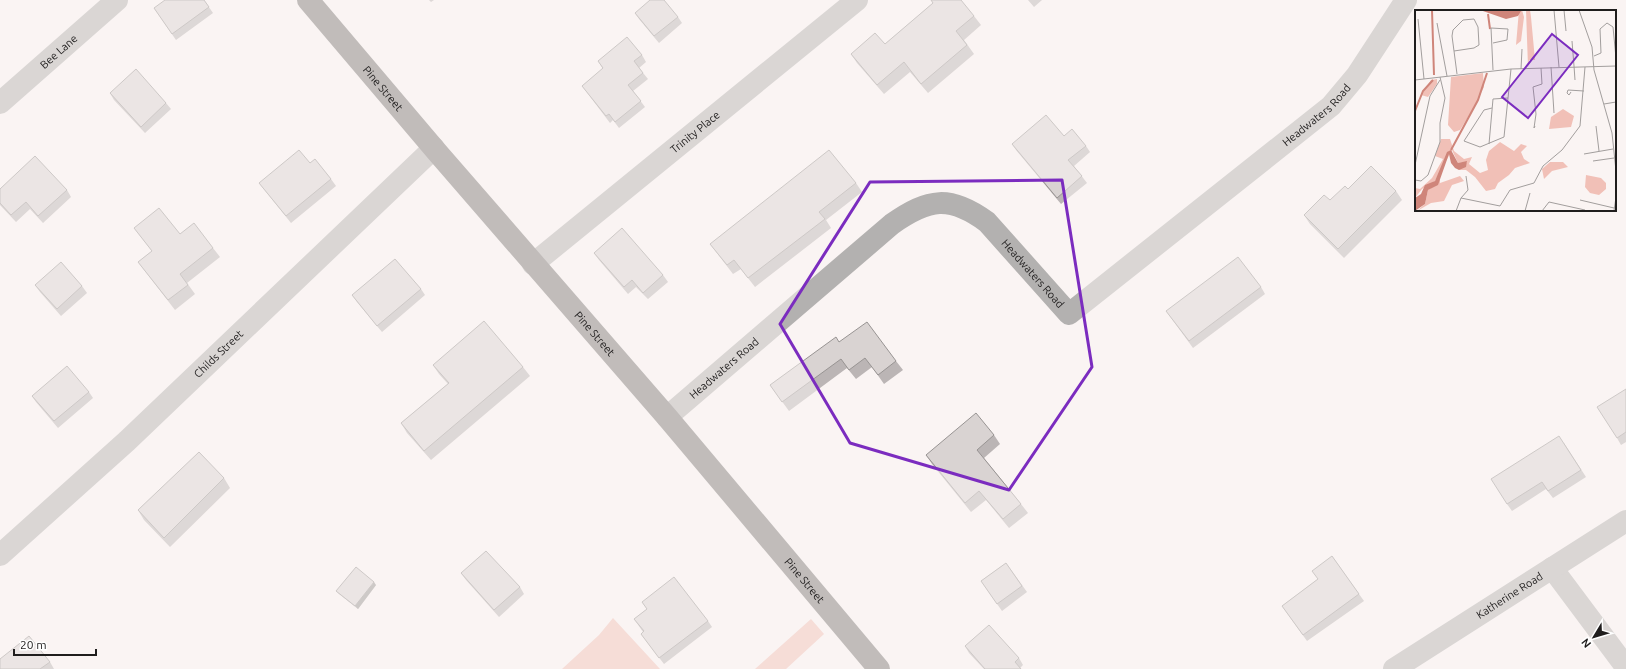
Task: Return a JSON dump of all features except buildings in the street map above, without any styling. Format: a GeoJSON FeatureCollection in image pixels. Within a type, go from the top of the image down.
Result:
{"type":"FeatureCollection","features":[{"type":"Feature","properties":{"kind":"main road","name":"Pine Street"},"geometry":{"type":"LineString","coordinates":[[308,0],[533,264],[667,418],[879,669]]}},
{"type":"Feature","properties":{"kind":"street","name":"Bee Lane"},"geometry":{"type":"LineString","coordinates":[[0,103],[117,0]]}},
{"type":"Feature","properties":{"kind":"street","name":"Trinity Place"},"geometry":{"type":"LineString","coordinates":[[533,264],[857,0]]}},
{"type":"Feature","properties":{"kind":"street","name":"Headwaters Road"},"geometry":{"type":"LineString","coordinates":[[667,418],[892,224],[910,212],[925,206],[941,203],[957,205],[971,211],[987,222],[1068,314],[1331,106],[1357,75],[1406,0]]}},
{"type":"Feature","properties":{"kind":"street","name":"Childs Street"},"geometry":{"type":"LineString","coordinates":[[0,556],[127,441],[434,148]]}},
{"type":"Feature","properties":{"kind":"street","name":"Katherine Road"},"geometry":{"type":"LineString","coordinates":[[1394,669],[1626,521]]}},
{"type":"Feature","properties":{"kind":"street"},"geometry":{"type":"LineString","coordinates":[[1552,568],[1626,667]]}},
{"type":"Feature","properties":{"kind":"highlighted area"},"geometry":{"type":"Polygon","coordinates":[[[1062,180],[1092,367],[1009,490],[850,443],[780,324],[870,182],[1062,180]]]}},
{"type":"Feature","properties":{"kind":"shaded area"},"geometry":{"type":"Polygon","coordinates":[[[613,618],[660,669],[562,669],[599,635],[613,618]]]}},
{"type":"Feature","properties":{"kind":"shaded area"},"geometry":{"type":"Polygon","coordinates":[[[811,619],[824,634],[786,669],[755,669],[811,619]]]}}]}
